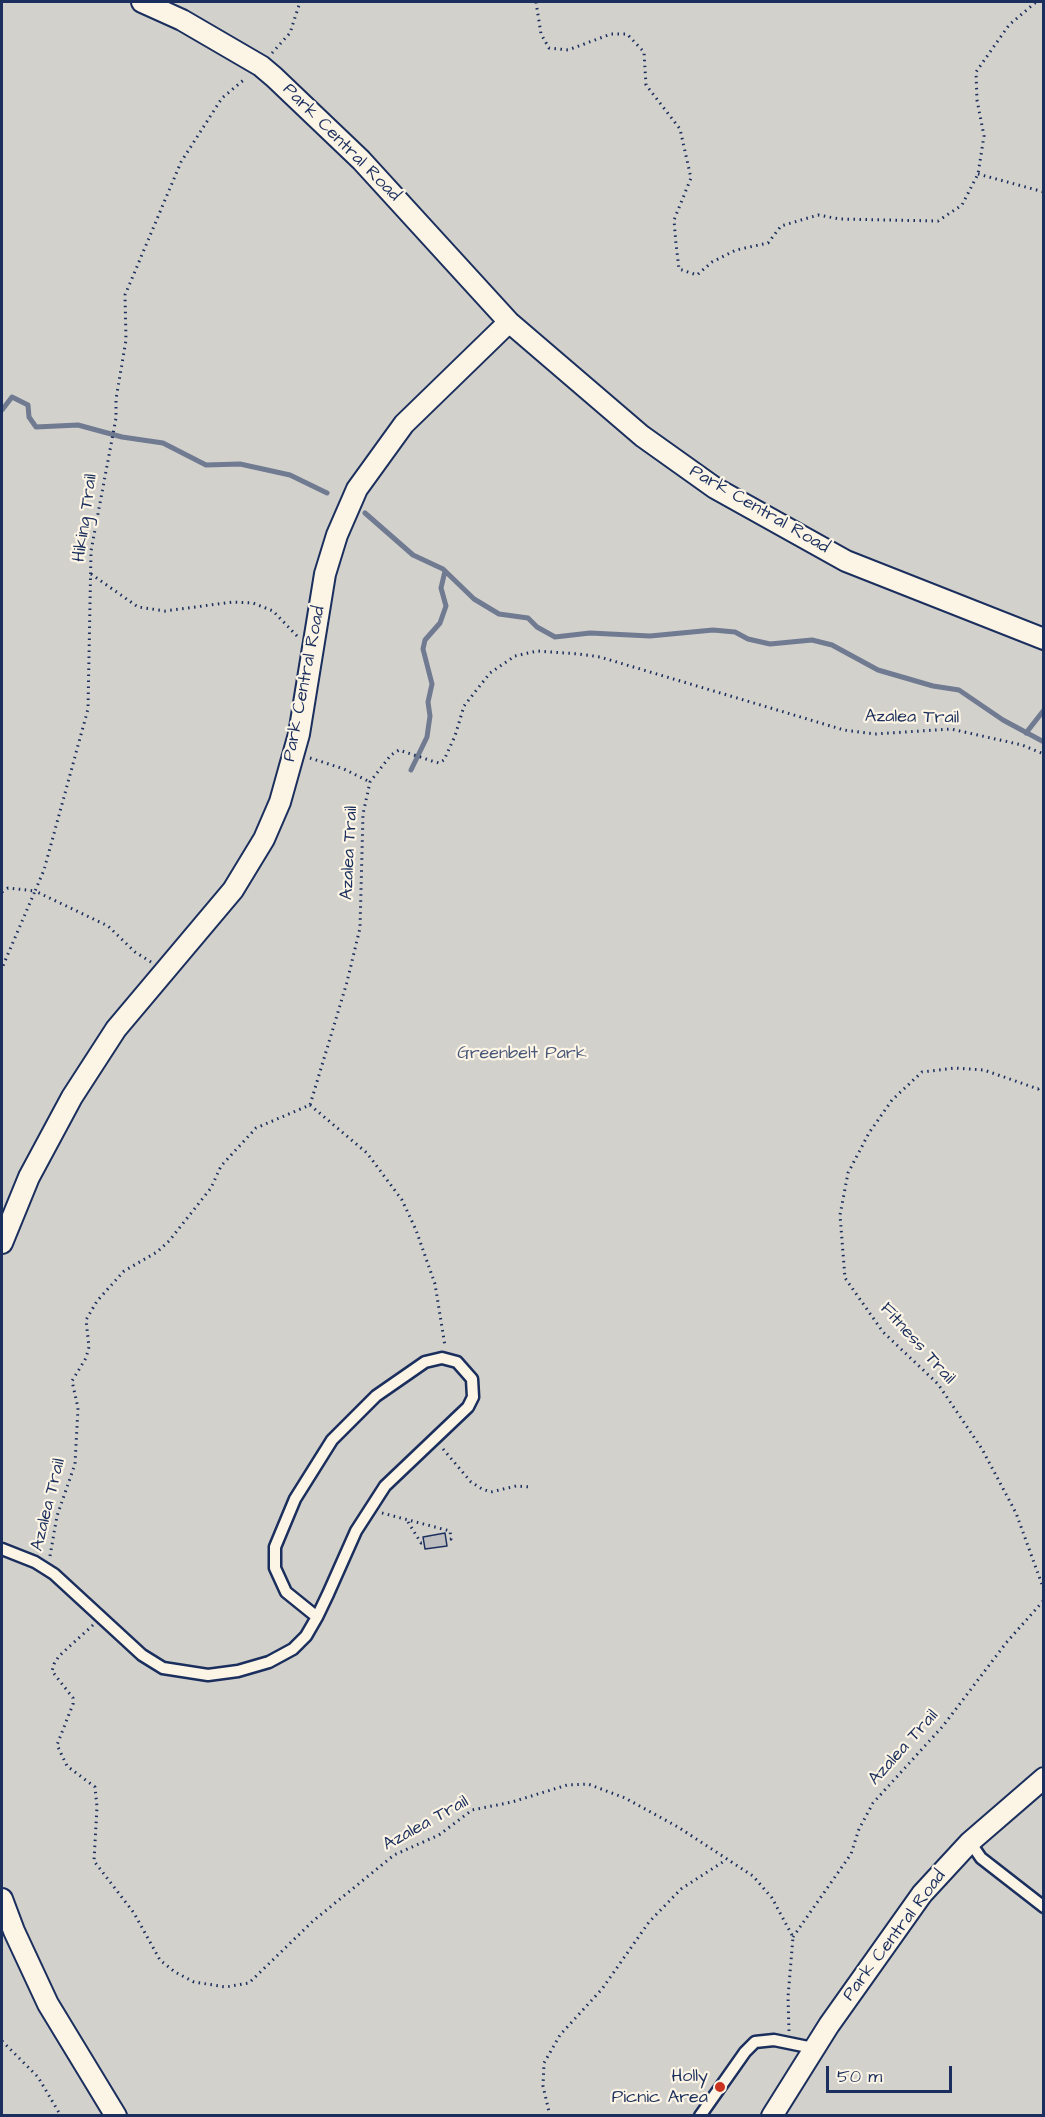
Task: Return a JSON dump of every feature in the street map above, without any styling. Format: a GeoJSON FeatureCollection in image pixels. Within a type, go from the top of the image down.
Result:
{"type":"FeatureCollection","features":[{"type":"Feature","properties":{"kind":"street","name":"Park Central Road"},"geometry":{"type":"LineString","coordinates":[[142,2],[182,20],[261,66],[326,124],[361,160],[509,322],[642,436],[715,488],[846,561],[1044,639]]}},
{"type":"Feature","properties":{"kind":"street","name":"Park Central Road"},"geometry":{"type":"LineString","coordinates":[[2,1243],[29,1177],[72,1097],[116,1029],[232,890],[264,838],[280,802],[296,745],[326,574],[337,536],[357,489],[404,424],[509,322]]}},
{"type":"Feature","properties":{"kind":"street","name":"Park Central Road"},"geometry":{"type":"LineString","coordinates":[[772,2115],[813,2048],[922,1894],[970,1842],[1044,1779]]}},
{"type":"Feature","properties":{"kind":"street"},"geometry":{"type":"LineString","coordinates":[[2,1899],[14,1931],[48,2004],[116,2115]]}},
{"type":"Feature","properties":{"kind":"lane"},"geometry":{"type":"LineString","coordinates":[[2,1549],[47,1569],[74,1590],[154,1664],[170,1670],[208,1675],[238,1671],[280,1657],[300,1643],[317,1617],[345,1553],[371,1506],[397,1474],[462,1416],[473,1397],[474,1385],[468,1372],[449,1359],[426,1362],[370,1401],[332,1440],[295,1499],[275,1547],[275,1568],[286,1592],[317,1617]]}},
{"type":"Feature","properties":{"kind":"lane"},"geometry":{"type":"LineString","coordinates":[[970,1842],[981,1858],[1044,1907]]}},
{"type":"Feature","properties":{"kind":"lane"},"geometry":{"type":"LineString","coordinates":[[700,2115],[750,2046],[762,2040],[789,2042],[813,2048]]}},
{"type":"Feature","properties":{"kind":"path","name":"Hiking Trail"},"geometry":{"type":"LineString","coordinates":[[2,968],[44,870],[88,709],[91,551],[116,418],[116,399],[126,340],[125,295],[181,162],[222,98],[261,66],[290,33],[300,2]]}},
{"type":"Feature","properties":{"kind":"path"},"geometry":{"type":"LineString","coordinates":[[536,2],[541,34],[549,48],[568,50],[611,34],[627,34],[644,52],[646,86],[680,129],[691,178],[674,220],[679,269],[696,275],[712,262],[736,250],[768,243],[781,226],[818,214],[840,219],[938,221],[962,205],[978,174],[984,136],[977,100],[976,72],[1009,25],[1036,2]]}},
{"type":"Feature","properties":{"kind":"path"},"geometry":{"type":"LineString","coordinates":[[978,174],[1044,192]]}},
{"type":"Feature","properties":{"kind":"path"},"geometry":{"type":"LineString","coordinates":[[91,574],[138,607],[165,611],[233,602],[253,603],[273,612],[313,650]]}},
{"type":"Feature","properties":{"kind":"path","name":"Azalea Trail"},"geometry":{"type":"LineString","coordinates":[[47,1569],[57,1516],[75,1464],[78,1408],[72,1381],[86,1358],[89,1347],[85,1325],[97,1301],[124,1271],[158,1252],[169,1241],[211,1188],[221,1166],[256,1128],[310,1105],[347,982],[360,928],[363,814],[370,782],[391,755],[399,750],[439,763],[444,760],[455,736],[464,706],[490,673],[515,656],[537,651],[600,657],[844,730],[875,734],[951,729],[1022,745],[1044,754]]}},
{"type":"Feature","properties":{"kind":"path"},"geometry":{"type":"LineString","coordinates":[[296,745],[305,757],[344,769],[370,782]]}},
{"type":"Feature","properties":{"kind":"path"},"geometry":{"type":"LineString","coordinates":[[2,892],[8,888],[35,891],[108,926],[135,951],[165,971]]}},
{"type":"Feature","properties":{"kind":"path","name":"Fitness Trail"},"geometry":{"type":"LineString","coordinates":[[1044,1085],[1038,1089],[984,1070],[955,1068],[922,1072],[892,1100],[869,1133],[848,1173],[840,1215],[845,1278],[883,1332],[938,1384],[982,1449],[1016,1513],[1044,1590]]}},
{"type":"Feature","properties":{"kind":"path"},"geometry":{"type":"LineString","coordinates":[[310,1105],[367,1153],[402,1200],[416,1230],[435,1284],[438,1314],[449,1359]]}},
{"type":"Feature","properties":{"kind":"path"},"geometry":{"type":"LineString","coordinates":[[435,1438],[457,1467],[482,1489],[491,1492],[516,1486],[531,1487]]}},
{"type":"Feature","properties":{"kind":"path"},"geometry":{"type":"LineString","coordinates":[[371,1506],[388,1517],[450,1531],[451,1539],[446,1539]]}},
{"type":"Feature","properties":{"kind":"path"},"geometry":{"type":"LineString","coordinates":[[408,1522],[421,1543],[424,1542]]}},
{"type":"Feature","properties":{"kind":"path","name":"Azalea Trail"},"geometry":{"type":"LineString","coordinates":[[102,1618],[58,1656],[52,1671],[72,1698],[73,1704],[57,1745],[67,1766],[95,1787],[97,1807],[94,1861],[134,1913],[160,1959],[175,1972],[194,1982],[226,1987],[249,1983],[313,1921],[394,1855],[439,1835],[472,1810],[512,1802],[567,1785],[588,1784],[625,1798],[678,1827],[753,1876],[772,1898],[793,1937],[851,1854],[859,1829],[873,1803],[944,1726],[1005,1643],[1044,1599]]}},
{"type":"Feature","properties":{"kind":"path"},"geometry":{"type":"LineString","coordinates":[[550,2115],[543,2086],[544,2063],[560,2035],[602,1989],[649,1923],[681,1889],[726,1860]]}},
{"type":"Feature","properties":{"kind":"path"},"geometry":{"type":"LineString","coordinates":[[789,2042],[788,1997],[793,1937]]}},
{"type":"Feature","properties":{"kind":"path"},"geometry":{"type":"LineString","coordinates":[[2,2041],[38,2078],[61,2115]]}},
{"type":"Feature","properties":{"kind":"green space","name":"Greenbelt Park"},"geometry":{"type":"Polygon","coordinates":[[[2,2],[1043,2],[1043,2115],[2,2116],[2,2]]]}},
{"type":"Feature","properties":{"kind":"building"},"geometry":{"type":"Polygon","coordinates":[[[445,1533],[447,1546],[425,1549],[423,1537],[445,1533]]]}},
{"type":"Feature","properties":{"kind":"waterway"},"geometry":{"type":"LineString","coordinates":[[2,410],[12,397],[28,405],[29,417],[36,427],[78,425],[122,437],[163,443],[206,465],[240,464],[290,475],[327,493]]}},
{"type":"Feature","properties":{"kind":"waterway"},"geometry":{"type":"LineString","coordinates":[[365,513],[413,555],[443,569],[474,599],[499,614],[528,618],[537,627],[555,637],[590,633],[650,636],[713,630],[735,632],[748,639],[770,644],[812,640],[832,645],[878,670],[933,686],[959,690],[1003,720],[1044,742]]}},
{"type":"Feature","properties":{"kind":"waterway"},"geometry":{"type":"LineString","coordinates":[[411,770],[427,737],[430,716],[428,702],[432,684],[423,649],[425,640],[440,623],[446,606],[441,588],[445,571]]}},
{"type":"Feature","properties":{"kind":"waterway"},"geometry":{"type":"LineString","coordinates":[[1026,733],[1044,710]]}},
{"type":"Feature","properties":{"kind":"place","name":"Holly Picnic Area"},"geometry":{"type":"Point","coordinates":[720,2087]}}]}
